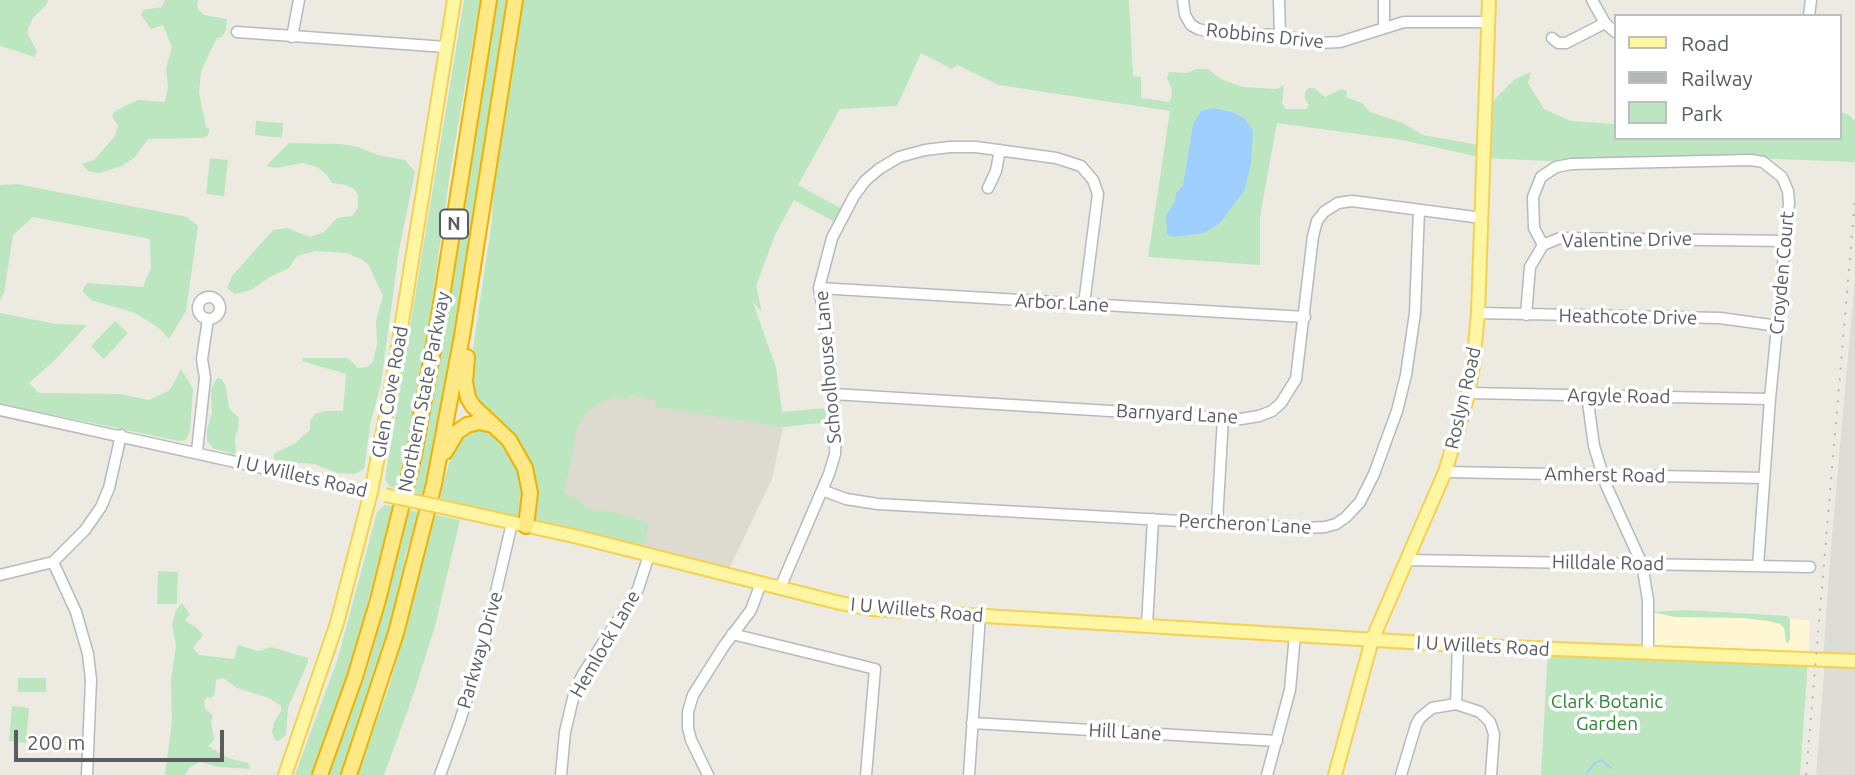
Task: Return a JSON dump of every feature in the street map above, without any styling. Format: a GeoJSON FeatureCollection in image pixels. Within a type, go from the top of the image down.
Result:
{"type":"FeatureCollection","features":[{"type":"Feature","properties":{"kind":"highway","name":"Northern State Parkway"},"geometry":{"type":"LineString","coordinates":[[320,775],[375,611],[414,455],[489,0]]}},
{"type":"Feature","properties":{"kind":"highway","name":"Northern State Parkway"},"geometry":{"type":"LineString","coordinates":[[349,775],[403,608],[439,463],[515,0]]}},
{"type":"Feature","properties":{"kind":"highway"},"geometry":{"type":"LineString","coordinates":[[466,310],[465,387],[474,407],[514,446],[525,468],[530,493],[519,524]]}},
{"type":"Feature","properties":{"kind":"highway"},"geometry":{"type":"LineString","coordinates":[[439,463],[454,436],[463,427],[475,422],[495,426]]}},
{"type":"Feature","properties":{"kind":"main road","name":"Glen Cove Road"},"geometry":{"type":"LineString","coordinates":[[285,775],[337,623],[371,492],[393,379],[454,0]]}},
{"type":"Feature","properties":{"kind":"main road","name":"Roslyn Road"},"geometry":{"type":"LineString","coordinates":[[1335,775],[1372,640],[1445,472],[1468,393],[1478,313],[1489,0]]}},
{"type":"Feature","properties":{"kind":"main road","name":"I U Willets Road"},"geometry":{"type":"LineString","coordinates":[[371,492],[519,524],[871,609],[1458,645],[1855,661]]}},
{"type":"Feature","properties":{"kind":"street"},"geometry":{"type":"LineString","coordinates":[[292,37],[299,0]]}},
{"type":"Feature","properties":{"kind":"street","name":"Robbins Drive"},"geometry":{"type":"LineString","coordinates":[[1183,0],[1185,15],[1191,25],[1198,29],[1216,33],[1280,34],[1330,43],[1410,21],[1489,22]]}},
{"type":"Feature","properties":{"kind":"street"},"geometry":{"type":"LineString","coordinates":[[1279,0],[1280,34]]}},
{"type":"Feature","properties":{"kind":"street"},"geometry":{"type":"LineString","coordinates":[[1384,0],[1384,28]]}},
{"type":"Feature","properties":{"kind":"street"},"geometry":{"type":"LineString","coordinates":[[1592,0],[1605,23],[1614,31]]}},
{"type":"Feature","properties":{"kind":"street"},"geometry":{"type":"LineString","coordinates":[[1552,38],[1566,43],[1605,23]]}},
{"type":"Feature","properties":{"kind":"street"},"geometry":{"type":"LineString","coordinates":[[237,32],[446,47]]}},
{"type":"Feature","properties":{"kind":"street","name":"Schoolhouse Lane"},"geometry":{"type":"LineString","coordinates":[[780,588],[835,454],[828,338],[819,288],[827,250],[859,188],[879,169],[900,158],[925,150],[976,147],[1071,161],[1081,166],[1093,180],[1098,194],[1084,304]]}},
{"type":"Feature","properties":{"kind":"street"},"geometry":{"type":"LineString","coordinates":[[988,188],[996,171],[1000,150]]}},
{"type":"Feature","properties":{"kind":"street","name":"Croyden Court"},"geometry":{"type":"LineString","coordinates":[[1543,245],[1534,228],[1533,197],[1538,181],[1552,169],[1571,164],[1751,160],[1763,162],[1773,168],[1787,185],[1789,203],[1770,399],[1758,566]]}},
{"type":"Feature","properties":{"kind":"street","name":"Barnyard Lane"},"geometry":{"type":"LineString","coordinates":[[833,394],[1241,419],[1259,416],[1272,411],[1286,398],[1296,379],[1313,236],[1317,221],[1324,212],[1338,203],[1352,201],[1482,218]]}},
{"type":"Feature","properties":{"kind":"street","name":"Percheron Lane"},"geometry":{"type":"LineString","coordinates":[[822,491],[852,500],[878,503],[1325,527],[1346,517],[1360,502],[1387,441],[1406,375],[1415,313],[1419,210]]}},
{"type":"Feature","properties":{"kind":"street","name":"Valentine Drive"},"geometry":{"type":"LineString","coordinates":[[1527,315],[1530,267],[1543,245],[1560,238],[1786,241]]}},
{"type":"Feature","properties":{"kind":"street","name":"Arbor Lane"},"geometry":{"type":"LineString","coordinates":[[819,288],[1305,317]]}},
{"type":"Feature","properties":{"kind":"street","name":"Heathcote Drive"},"geometry":{"type":"LineString","coordinates":[[1478,313],[1720,318],[1778,326]]}},
{"type":"Feature","properties":{"kind":"street"},"geometry":{"type":"LineString","coordinates":[[197,452],[205,379],[202,359],[208,319]]}},
{"type":"Feature","properties":{"kind":"street","name":"Argyle Road"},"geometry":{"type":"LineString","coordinates":[[1468,393],[1770,399]]}},
{"type":"Feature","properties":{"kind":"street"},"geometry":{"type":"LineString","coordinates":[[1587,395],[1594,446],[1603,475],[1618,515],[1642,564],[1648,600],[1648,653]]}},
{"type":"Feature","properties":{"kind":"street","name":"I U Willets Road"},"geometry":{"type":"LineString","coordinates":[[0,410],[371,492]]}},
{"type":"Feature","properties":{"kind":"street"},"geometry":{"type":"LineString","coordinates":[[1217,523],[1223,417]]}},
{"type":"Feature","properties":{"kind":"street"},"geometry":{"type":"LineString","coordinates":[[0,575],[53,562],[85,530],[101,507],[109,488],[121,435]]}},
{"type":"Feature","properties":{"kind":"street","name":"Amherst Road"},"geometry":{"type":"LineString","coordinates":[[1445,472],[1764,478]]}},
{"type":"Feature","properties":{"kind":"street"},"geometry":{"type":"LineString","coordinates":[[1147,625],[1153,519]]}},
{"type":"Feature","properties":{"kind":"street","name":"Parkway Drive"},"geometry":{"type":"LineString","coordinates":[[440,775],[464,710],[519,524]]}},
{"type":"Feature","properties":{"kind":"street","name":"Hemlock Lane"},"geometry":{"type":"LineString","coordinates":[[561,775],[565,732],[575,690],[638,589],[649,555]]}},
{"type":"Feature","properties":{"kind":"street","name":"Hilldale Road"},"geometry":{"type":"LineString","coordinates":[[1406,559],[1810,567]]}},
{"type":"Feature","properties":{"kind":"street"},"geometry":{"type":"LineString","coordinates":[[53,562],[77,614],[88,654],[91,698],[87,775]]}},
{"type":"Feature","properties":{"kind":"street"},"geometry":{"type":"LineString","coordinates":[[708,775],[691,740],[688,712],[702,678],[751,611],[761,583]]}},
{"type":"Feature","properties":{"kind":"street"},"geometry":{"type":"LineString","coordinates":[[969,775],[980,615]]}},
{"type":"Feature","properties":{"kind":"street"},"geometry":{"type":"LineString","coordinates":[[732,634],[875,669],[866,775]]}},
{"type":"Feature","properties":{"kind":"street"},"geometry":{"type":"LineString","coordinates":[[1267,775],[1290,690],[1295,634]]}},
{"type":"Feature","properties":{"kind":"street"},"geometry":{"type":"LineString","coordinates":[[1455,705],[1458,645]]}},
{"type":"Feature","properties":{"kind":"street"},"geometry":{"type":"LineString","coordinates":[[1401,775],[1420,718],[1432,708],[1455,705],[1470,707],[1490,722],[1494,734],[1491,775]]}},
{"type":"Feature","properties":{"kind":"street","name":"Hill Lane"},"geometry":{"type":"LineString","coordinates":[[972,723],[1277,741]]}},
{"type":"Feature","properties":{"kind":"shaded area"},"geometry":{"type":"Polygon","coordinates":[[[1855,278],[1855,775],[1816,775],[1830,559],[1855,278]]]}},
{"type":"Feature","properties":{"kind":"shaded area"},"geometry":{"type":"Polygon","coordinates":[[[597,291],[776,368],[783,427],[772,479],[726,575],[551,531],[597,291]]]}},
{"type":"Feature","properties":{"kind":"shaded area"},"geometry":{"type":"Polygon","coordinates":[[[1648,612],[1810,620],[1808,659],[1648,653],[1648,612]]]}},
{"type":"Feature","properties":{"kind":"green space"},"geometry":{"type":"Polygon","coordinates":[[[0,0],[48,0],[28,28],[28,35],[37,51],[35,57],[0,46],[0,0]]]}},
{"type":"Feature","properties":{"kind":"green space"},"geometry":{"type":"Polygon","coordinates":[[[165,0],[199,0],[198,9],[204,15],[227,19],[226,30],[222,37],[217,38],[201,71],[199,93],[206,126],[210,130],[208,135],[204,138],[148,139],[135,157],[122,166],[99,173],[88,171],[82,164],[94,160],[115,136],[118,126],[112,116],[115,111],[138,100],[165,102],[168,87],[166,68],[172,47],[163,25],[151,29],[141,15],[143,10],[162,7],[165,0]]]}},
{"type":"Feature","properties":{"kind":"green space"},"geometry":{"type":"Polygon","coordinates":[[[464,0],[480,0],[451,166],[423,364],[397,489],[389,486],[385,479],[464,0]]]}},
{"type":"Feature","properties":{"kind":"green space"},"geometry":{"type":"Polygon","coordinates":[[[496,0],[506,0],[460,301],[424,496],[414,493],[437,376],[496,0]]]}},
{"type":"Feature","properties":{"kind":"green space"},"geometry":{"type":"Polygon","coordinates":[[[523,0],[1129,0],[1133,76],[1141,77],[1141,98],[1169,102],[1172,90],[1167,78],[1169,72],[1187,73],[1196,69],[1208,69],[1221,79],[1243,87],[1277,89],[1284,85],[1282,103],[1286,109],[1306,109],[1309,105],[1305,92],[1309,88],[1314,88],[1325,97],[1341,89],[1347,91],[1346,97],[1362,103],[1370,112],[1403,123],[1423,135],[1484,146],[1492,119],[1493,101],[1515,79],[1531,72],[1528,83],[1544,109],[1571,121],[1614,124],[1614,140],[1841,140],[1841,112],[1848,114],[1855,121],[1855,162],[1751,158],[1567,162],[1484,158],[1402,140],[1277,123],[1260,217],[1260,265],[1148,257],[1170,111],[999,85],[957,65],[952,69],[921,53],[897,106],[840,109],[798,185],[842,209],[835,222],[794,200],[775,235],[756,286],[762,312],[753,302],[776,368],[782,412],[827,408],[828,422],[784,427],[655,407],[656,401],[631,395],[629,399],[614,398],[596,404],[585,414],[577,429],[564,494],[575,497],[585,507],[594,511],[605,510],[646,522],[648,527],[645,542],[636,547],[536,521],[533,515],[534,481],[477,404],[468,381],[492,221],[493,193],[523,0]]]}},
{"type":"Feature","properties":{"kind":"green space"},"geometry":{"type":"Polygon","coordinates":[[[256,121],[283,123],[282,138],[255,135],[256,121]]]}},
{"type":"Feature","properties":{"kind":"green space"},"geometry":{"type":"Polygon","coordinates":[[[289,143],[358,147],[378,155],[405,160],[415,172],[399,250],[381,384],[370,425],[364,469],[355,474],[337,473],[314,464],[282,462],[274,459],[274,454],[295,443],[310,430],[310,421],[315,414],[343,411],[346,374],[302,361],[302,358],[348,358],[358,368],[367,367],[373,362],[377,344],[376,321],[383,296],[368,264],[346,253],[315,251],[297,256],[289,268],[251,290],[235,294],[227,288],[232,276],[273,230],[287,228],[310,237],[324,232],[337,218],[352,216],[358,208],[358,195],[354,189],[332,183],[317,167],[302,163],[276,168],[266,166],[289,143]]]}},
{"type":"Feature","properties":{"kind":"green space"},"geometry":{"type":"Polygon","coordinates":[[[210,158],[228,160],[224,196],[206,194],[210,158]]]}},
{"type":"Feature","properties":{"kind":"green space"},"geometry":{"type":"Polygon","coordinates":[[[17,184],[187,217],[198,226],[186,311],[169,339],[160,329],[135,313],[91,300],[82,291],[87,283],[143,287],[151,268],[150,239],[33,217],[13,235],[4,293],[0,301],[0,185],[17,184]]]}},
{"type":"Feature","properties":{"kind":"green space"},"geometry":{"type":"Polygon","coordinates":[[[0,313],[56,324],[87,325],[55,360],[29,383],[39,393],[120,394],[149,400],[170,390],[181,369],[193,389],[190,431],[186,440],[179,441],[0,404],[0,313]]]}},
{"type":"Feature","properties":{"kind":"green space"},"geometry":{"type":"Polygon","coordinates":[[[115,321],[128,333],[104,359],[91,346],[115,321]]]}},
{"type":"Feature","properties":{"kind":"green space"},"geometry":{"type":"Polygon","coordinates":[[[217,378],[222,379],[226,387],[229,408],[239,418],[235,437],[236,452],[233,457],[227,452],[214,449],[207,441],[207,429],[212,413],[211,389],[217,378]]]}},
{"type":"Feature","properties":{"kind":"green space"},"geometry":{"type":"Polygon","coordinates":[[[471,428],[489,428],[501,437],[524,479],[523,515],[510,517],[439,498],[458,437],[471,428]]]}},
{"type":"Feature","properties":{"kind":"green space"},"geometry":{"type":"Polygon","coordinates":[[[385,505],[393,506],[350,670],[313,775],[295,775],[338,658],[377,512],[385,505]]]}},
{"type":"Feature","properties":{"kind":"green space"},"geometry":{"type":"Polygon","coordinates":[[[409,510],[419,512],[404,560],[408,562],[375,676],[340,775],[329,775],[367,670],[409,510]]]}},
{"type":"Feature","properties":{"kind":"green space"},"geometry":{"type":"Polygon","coordinates":[[[435,515],[460,520],[435,626],[384,775],[357,775],[389,687],[435,515]]]}},
{"type":"Feature","properties":{"kind":"green space"},"geometry":{"type":"Polygon","coordinates":[[[158,571],[178,572],[177,604],[157,604],[158,571]]]}},
{"type":"Feature","properties":{"kind":"green space"},"geometry":{"type":"Polygon","coordinates":[[[182,603],[190,614],[185,621],[203,635],[193,648],[199,655],[234,659],[238,645],[258,651],[271,647],[308,658],[288,708],[286,735],[279,741],[275,740],[272,732],[281,706],[269,698],[237,688],[223,678],[216,680],[212,698],[207,697],[204,701],[205,708],[213,716],[211,721],[214,740],[208,746],[228,758],[248,763],[251,769],[218,767],[200,762],[190,767],[185,775],[165,775],[172,721],[171,680],[176,646],[172,624],[176,610],[182,603]]]}},
{"type":"Feature","properties":{"kind":"green space"},"geometry":{"type":"Polygon","coordinates":[[[1686,610],[1787,616],[1790,619],[1790,639],[1786,642],[1784,628],[1780,624],[1768,621],[1675,617],[1651,612],[1686,610]]]}},
{"type":"Feature","properties":{"kind":"green space","name":"Clark Botanic Garden"},"geometry":{"type":"Polygon","coordinates":[[[1548,649],[1808,659],[1800,775],[1541,775],[1548,649]]]}},
{"type":"Feature","properties":{"kind":"green space"},"geometry":{"type":"Polygon","coordinates":[[[18,678],[46,678],[46,692],[18,692],[18,678]]]}},
{"type":"Feature","properties":{"kind":"green space"},"geometry":{"type":"Polygon","coordinates":[[[12,706],[29,708],[26,743],[9,741],[12,706]]]}},
{"type":"Feature","properties":{"kind":"water"},"geometry":{"type":"Polygon","coordinates":[[[1213,108],[1236,113],[1245,119],[1253,131],[1251,164],[1244,191],[1220,223],[1204,233],[1172,237],[1167,234],[1166,215],[1175,202],[1176,193],[1183,186],[1193,124],[1201,111],[1213,108]]]}},
{"type":"Feature","properties":{"kind":"waterway"},"geometry":{"type":"LineString","coordinates":[[1587,773],[1601,760],[1611,768]]}},
{"type":"Feature","properties":{"kind":"railway"},"geometry":{"type":"LineString","coordinates":[[1806,775],[1855,199]]}}]}
